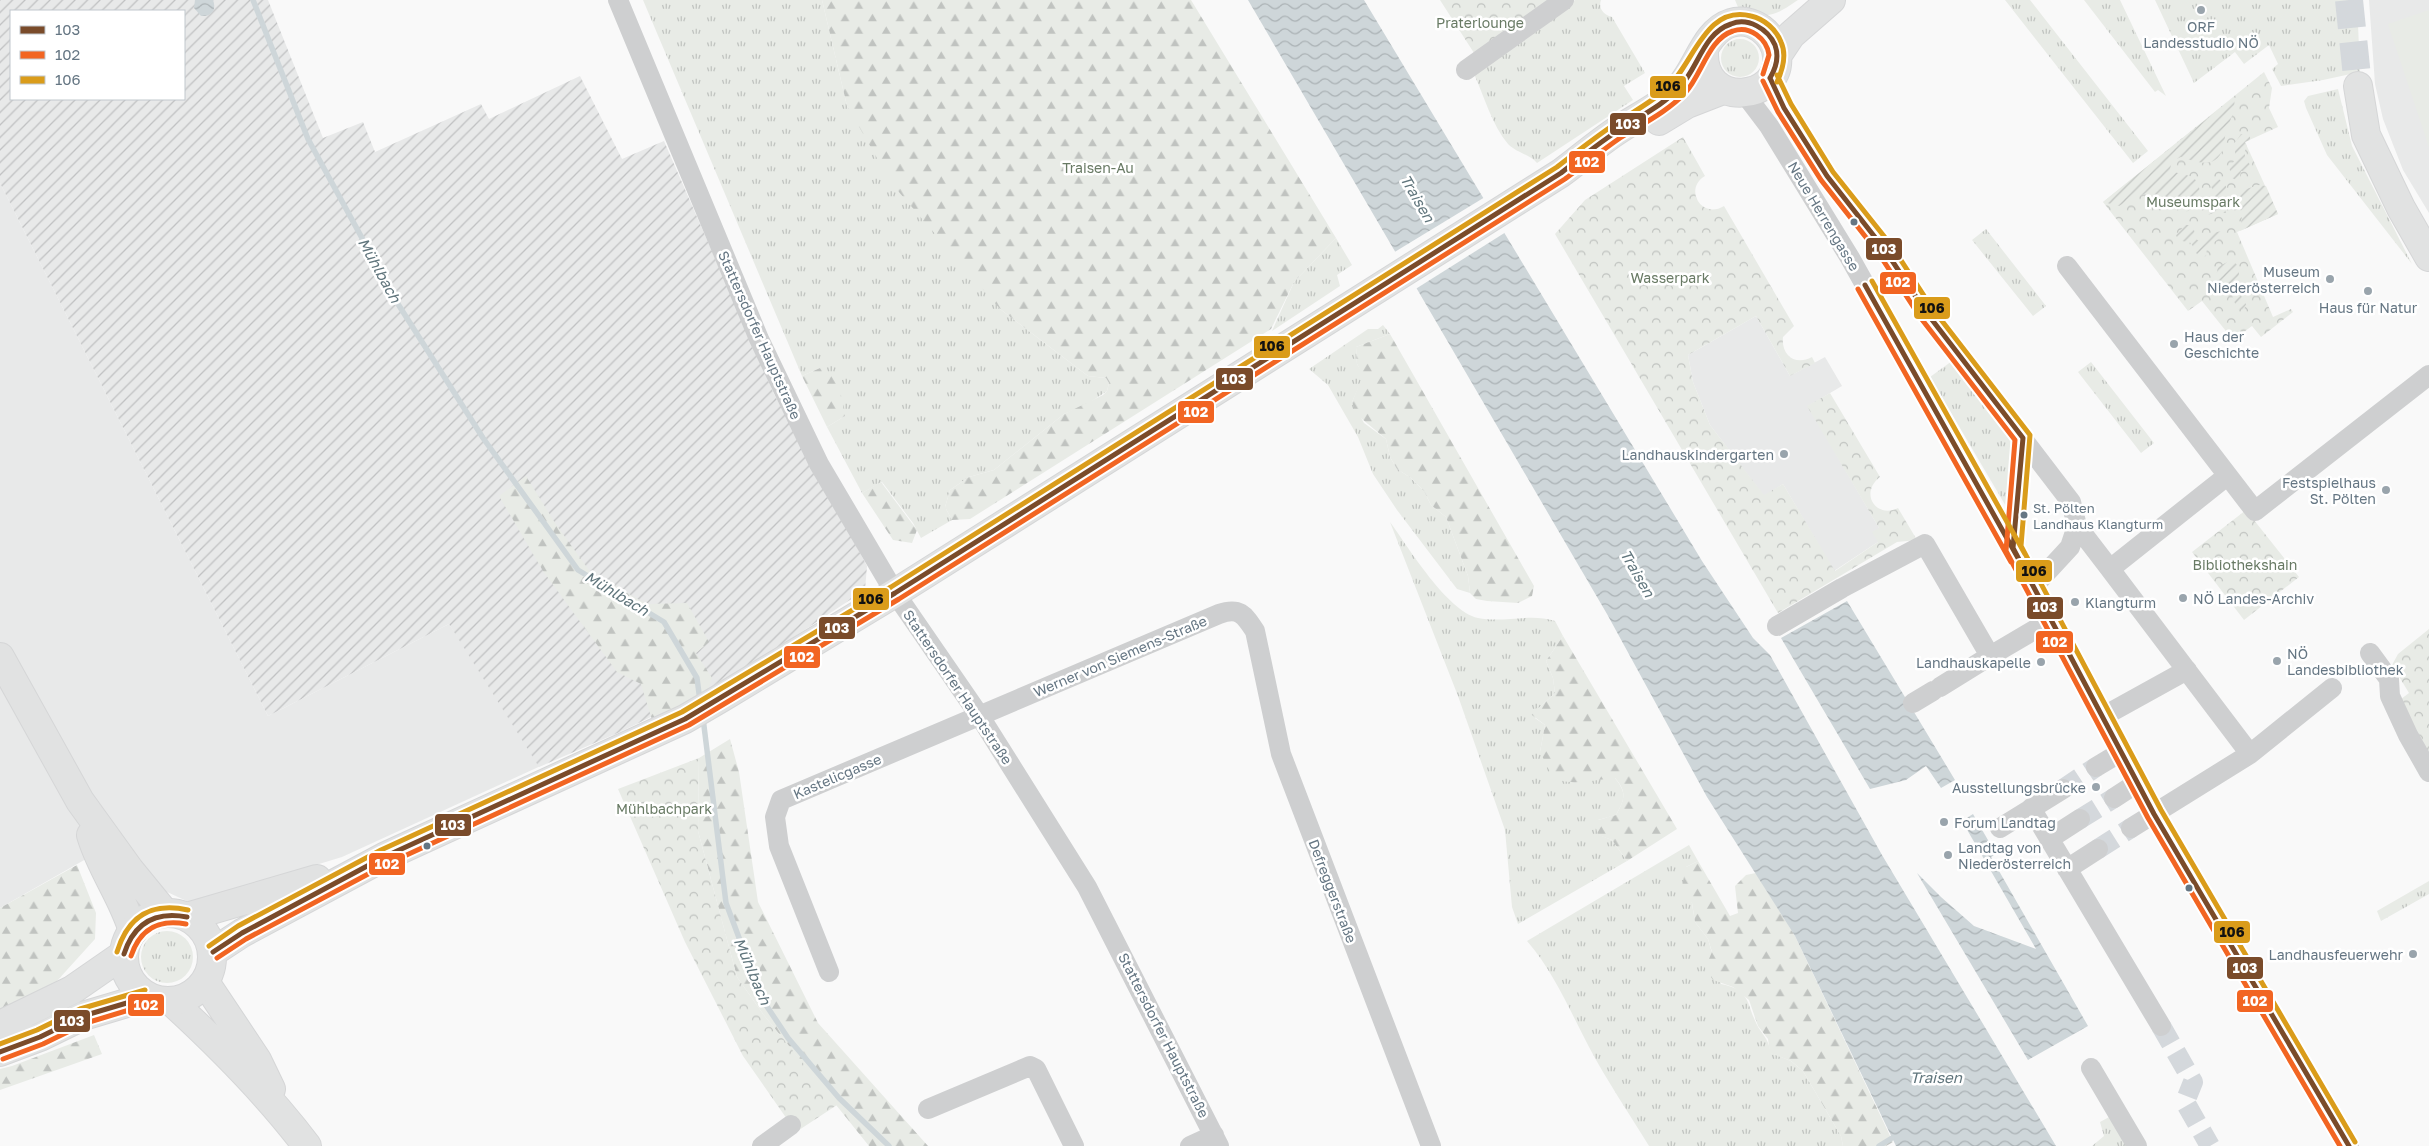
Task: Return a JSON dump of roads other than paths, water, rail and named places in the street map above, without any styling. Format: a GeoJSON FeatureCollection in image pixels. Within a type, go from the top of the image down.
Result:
{"type":"FeatureCollection","features":[{"type":"Feature","properties":{"kind":"main road"},"geometry":{"type":"LineString","coordinates":[[212,952],[242,933],[384,857],[685,719],[721,698],[895,593],[1561,173],[1607,137],[1671,95],[1681,86],[1704,52],[1713,34],[1722,27],[1741,22],[1757,25],[1790,13],[1808,0]]}},
{"type":"Feature","properties":{"kind":"main road"},"geometry":{"type":"LineString","coordinates":[[1561,173],[1625,142],[1687,104],[1734,92],[1756,89],[1773,67],[1791,34],[1831,0]]}},
{"type":"Feature","properties":{"kind":"main road"},"geometry":{"type":"LineString","coordinates":[[1757,25],[1770,38],[1773,67]]}},
{"type":"Feature","properties":{"kind":"main road"},"geometry":{"type":"LineString","coordinates":[[1704,52],[1706,70],[1710,78],[1734,92]]}},
{"type":"Feature","properties":{"kind":"main road"},"geometry":{"type":"LineString","coordinates":[[2358,86],[2370,142],[2401,208],[2429,256]]}},
{"type":"Feature","properties":{"kind":"main road"},"geometry":{"type":"LineString","coordinates":[[0,657],[80,800],[129,869],[176,915],[204,931],[212,952],[210,973],[205,982],[196,992],[185,999],[159,999],[82,1016],[40,1037],[0,1052]]}},
{"type":"Feature","properties":{"kind":"main road"},"geometry":{"type":"LineString","coordinates":[[80,800],[94,846],[121,899],[128,943],[125,967],[129,979],[137,989],[159,999],[215,1042],[281,1111],[306,1146]]}},
{"type":"Feature","properties":{"kind":"main road"},"geometry":{"type":"LineString","coordinates":[[0,1025],[72,990],[128,943],[153,916],[176,915],[281,891],[384,857]]}},
{"type":"Feature","properties":{"kind":"main road"},"geometry":{"type":"LineString","coordinates":[[205,982],[257,1060],[281,1111]]}},
{"type":"Feature","properties":{"kind":"street","name":"Stattersdorfer Hauptstraße"},"geometry":{"type":"LineString","coordinates":[[618,0],[759,339],[819,464],[895,593],[979,715],[1087,887],[1217,1141]]}},
{"type":"Feature","properties":{"kind":"street"},"geometry":{"type":"LineString","coordinates":[[1466,70],[1564,0]]}},
{"type":"Feature","properties":{"kind":"street","name":"Neue Herrengasse"},"geometry":{"type":"LineString","coordinates":[[1773,67],[1784,108],[1827,176],[1885,250],[1926,312],[2071,502],[2077,526]]}},
{"type":"Feature","properties":{"kind":"street","name":"Neue Herrengasse"},"geometry":{"type":"LineString","coordinates":[[1734,92],[1769,126],[1850,258],[2034,586],[2154,814]]}},
{"type":"Feature","properties":{"kind":"street"},"geometry":{"type":"LineString","coordinates":[[2067,266],[2255,511],[2429,375]]}},
{"type":"Feature","properties":{"kind":"street"},"geometry":{"type":"LineString","coordinates":[[2110,569],[2227,476]]}},
{"type":"Feature","properties":{"kind":"street"},"geometry":{"type":"LineString","coordinates":[[2077,526],[2250,754]]}},
{"type":"Feature","properties":{"kind":"street"},"geometry":{"type":"LineString","coordinates":[[2034,586],[2070,547],[2077,526]]}},
{"type":"Feature","properties":{"kind":"street"},"geometry":{"type":"LineString","coordinates":[[1777,626],[1842,588],[1924,544],[1990,656]]}},
{"type":"Feature","properties":{"kind":"street","name":"Werner von Siemens-Straße"},"geometry":{"type":"LineString","coordinates":[[979,715],[1231,610],[1242,614],[1255,631]]}},
{"type":"Feature","properties":{"kind":"street"},"geometry":{"type":"LineString","coordinates":[[1913,703],[2051,620]]}},
{"type":"Feature","properties":{"kind":"street","name":"Defreggerstraße"},"geometry":{"type":"LineString","coordinates":[[1255,631],[1281,754],[1431,1146]]}},
{"type":"Feature","properties":{"kind":"street"},"geometry":{"type":"LineString","coordinates":[[2370,653],[2389,679],[2390,696],[2408,735],[2429,772]]}},
{"type":"Feature","properties":{"kind":"street"},"geometry":{"type":"LineString","coordinates":[[2102,717],[2186,670]]}},
{"type":"Feature","properties":{"kind":"street"},"geometry":{"type":"LineString","coordinates":[[2132,828],[2250,754],[2332,688]]}},
{"type":"Feature","properties":{"kind":"street","name":"Kastelicgasse"},"geometry":{"type":"LineString","coordinates":[[829,972],[779,846],[775,817],[781,800],[979,715]]}},
{"type":"Feature","properties":{"kind":"street"},"geometry":{"type":"LineString","coordinates":[[2096,767],[2121,752]]}},
{"type":"Feature","properties":{"kind":"street"},"geometry":{"type":"LineString","coordinates":[[2114,798],[2137,783]]}},
{"type":"Feature","properties":{"kind":"street"},"geometry":{"type":"LineString","coordinates":[[2000,828],[2063,788]]}},
{"type":"Feature","properties":{"kind":"street"},"geometry":{"type":"LineString","coordinates":[[2031,808],[2161,1026]]}},
{"type":"Feature","properties":{"kind":"street"},"geometry":{"type":"LineString","coordinates":[[2154,814],[2349,1146]]}},
{"type":"Feature","properties":{"kind":"street"},"geometry":{"type":"LineString","coordinates":[[2049,839],[2080,819]]}},
{"type":"Feature","properties":{"kind":"street"},"geometry":{"type":"LineString","coordinates":[[2067,869],[2098,849]]}},
{"type":"Feature","properties":{"kind":"street"},"geometry":{"type":"LineString","coordinates":[[928,1109],[1030,1066],[1036,1069],[1074,1146]]}},
{"type":"Feature","properties":{"kind":"street"},"geometry":{"type":"LineString","coordinates":[[2091,1068],[2136,1146]]}},
{"type":"Feature","properties":{"kind":"street"},"geometry":{"type":"LineString","coordinates":[[762,1146],[791,1125]]}},
{"type":"Feature","properties":{"kind":"street"},"geometry":{"type":"LineString","coordinates":[[1190,1146],[1217,1141]]}},
{"type":"Feature","properties":{"kind":"water"},"geometry":{"type":"Polygon","coordinates":[[[195,0],[213,0],[214,10],[208,15],[201,16],[194,8],[195,0]]]}},
{"type":"Feature","properties":{"kind":"water","name":"Traisen"},"geometry":{"type":"Polygon","coordinates":[[[1248,0],[1364,0],[1702,561],[1753,638],[1770,655],[1882,855],[2056,1146],[1896,1146],[1795,936],[1707,797],[1607,614],[1248,0]]]}},
{"type":"Feature","properties":{"kind":"water"},"geometry":{"type":"Polygon","coordinates":[[[1847,601],[1955,780],[1941,788],[1926,766],[1906,780],[1870,789],[1781,638],[1847,601]]]}},
{"type":"Feature","properties":{"kind":"water"},"geometry":{"type":"Polygon","coordinates":[[[1973,814],[1996,854],[1991,857],[2088,1026],[2028,1060],[1917,873],[1974,926],[2036,949],[1962,821],[1973,814]]]}},
{"type":"Feature","properties":{"kind":"waterway","name":"Mühlbach"},"geometry":{"type":"LineString","coordinates":[[253,0],[308,139],[398,304],[483,438],[578,570],[664,622],[697,678],[700,701]]}},
{"type":"Feature","properties":{"kind":"waterway","name":"Mühlbach"},"geometry":{"type":"LineString","coordinates":[[703,718],[726,903],[762,999],[788,1038],[839,1098],[889,1146]]}},
{"type":"Feature","properties":{"kind":"waterway"},"geometry":{"type":"LineString","coordinates":[[1879,1146],[1892,1138]]}},
{"type":"Feature","properties":{"kind":"tunnel"},"geometry":{"type":"LineString","coordinates":[[2349,0],[2358,86]]}},
{"type":"Feature","properties":{"kind":"tunnel"},"geometry":{"type":"LineString","coordinates":[[2063,789],[2096,767]]}},
{"type":"Feature","properties":{"kind":"tunnel"},"geometry":{"type":"LineString","coordinates":[[2080,819],[2114,798]]}},
{"type":"Feature","properties":{"kind":"tunnel"},"geometry":{"type":"LineString","coordinates":[[2098,849],[2131,828]]}},
{"type":"Feature","properties":{"kind":"tunnel"},"geometry":{"type":"LineString","coordinates":[[2161,1026],[2193,1082],[2185,1102],[2210,1146]]}},
{"type":"Feature","properties":{"kind":"place","name":"ORF Landesstudio NÖ"},"geometry":{"type":"Point","coordinates":[2201,10]}},
{"type":"Feature","properties":{"kind":"place","name":"Museum Niederösterreich"},"geometry":{"type":"Point","coordinates":[2330,279]}},
{"type":"Feature","properties":{"kind":"place","name":"Haus für Natur"},"geometry":{"type":"Point","coordinates":[2368,291]}},
{"type":"Feature","properties":{"kind":"place","name":"Haus der Geschichte"},"geometry":{"type":"Point","coordinates":[2174,344]}},
{"type":"Feature","properties":{"kind":"place","name":"Landhauskindergarten"},"geometry":{"type":"Point","coordinates":[1784,454]}},
{"type":"Feature","properties":{"kind":"place","name":"Festspielhaus St. Pölten"},"geometry":{"type":"Point","coordinates":[2386,490]}},
{"type":"Feature","properties":{"kind":"place","name":"St. Pölten Landhaus Klangturm"},"geometry":{"type":"Point","coordinates":[2024,515]}},
{"type":"Feature","properties":{"kind":"place","name":"NÖ Landes-Archiv"},"geometry":{"type":"Point","coordinates":[2183,598]}},
{"type":"Feature","properties":{"kind":"place","name":"Klangturm"},"geometry":{"type":"Point","coordinates":[2075,602]}},
{"type":"Feature","properties":{"kind":"place","name":"NÖ Landesbibliothek"},"geometry":{"type":"Point","coordinates":[2277,661]}},
{"type":"Feature","properties":{"kind":"place","name":"Landhauskapelle"},"geometry":{"type":"Point","coordinates":[2041,662]}},
{"type":"Feature","properties":{"kind":"place","name":"Ausstellungsbrücke"},"geometry":{"type":"Point","coordinates":[2096,787]}},
{"type":"Feature","properties":{"kind":"place","name":"Forum Landtag"},"geometry":{"type":"Point","coordinates":[1944,822]}},
{"type":"Feature","properties":{"kind":"place","name":"Landtag von Niederösterreich"},"geometry":{"type":"Point","coordinates":[1948,855]}},
{"type":"Feature","properties":{"kind":"place","name":"Landhausfeuerwehr"},"geometry":{"type":"Point","coordinates":[2413,954]}},
{"type":"Feature","properties":{"kind":"park label","name":"Praterlounge"},"geometry":{"type":"Point","coordinates":[1480,22]}},
{"type":"Feature","properties":{"kind":"park label","name":"Traisen-Au"},"geometry":{"type":"Point","coordinates":[1098,167]}},
{"type":"Feature","properties":{"kind":"park label","name":"Museumspark"},"geometry":{"type":"Point","coordinates":[2193,201]}},
{"type":"Feature","properties":{"kind":"park label","name":"Wasserpark"},"geometry":{"type":"Point","coordinates":[1670,277]}},
{"type":"Feature","properties":{"kind":"park label","name":"Bibliothekshain"},"geometry":{"type":"Point","coordinates":[2245,564]}},
{"type":"Feature","properties":{"kind":"park label","name":"Mühlbachpark"},"geometry":{"type":"Point","coordinates":[664,808]}}]}
